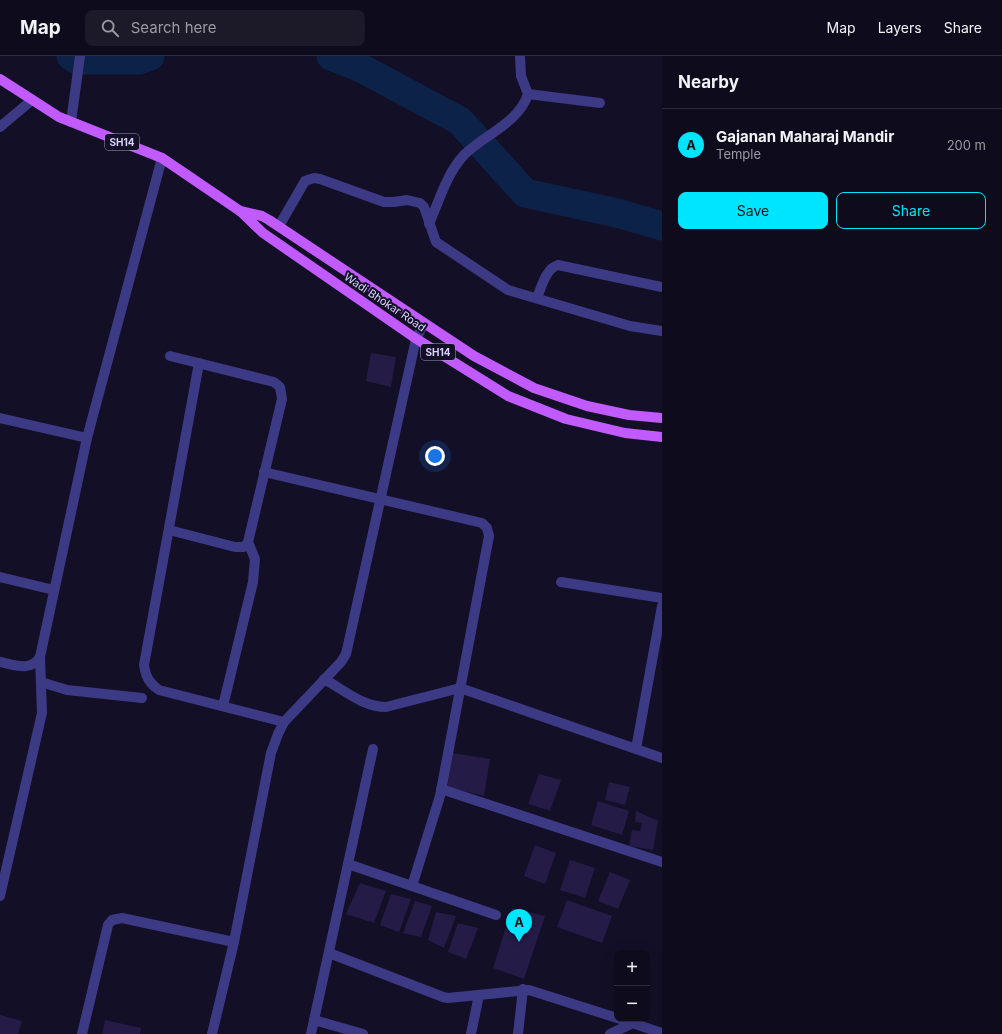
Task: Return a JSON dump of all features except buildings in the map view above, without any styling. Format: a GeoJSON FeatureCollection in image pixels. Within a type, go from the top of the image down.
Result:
{"type":"FeatureCollection","features":[{"type":"Feature","properties":{"kind":"main road","name":"Wadi Bhokar Road"},"geometry":{"type":"LineString","coordinates":[[0,79],[59,117],[162,158],[240,212],[263,233],[416,339],[516,399],[566,419],[624,433],[662,436]]}},
{"type":"Feature","properties":{"kind":"main road","name":"Wadi Bhokar Road"},"geometry":{"type":"LineString","coordinates":[[240,212],[262,216],[279,226],[480,360],[534,388],[587,406],[629,415],[662,418]]}},
{"type":"Feature","properties":{"kind":"street"},"geometry":{"type":"LineString","coordinates":[[71,122],[80,56]]}},
{"type":"Feature","properties":{"kind":"street"},"geometry":{"type":"LineString","coordinates":[[429,224],[448,179],[464,155],[522,110],[528,94],[521,76],[520,56]]}},
{"type":"Feature","properties":{"kind":"street"},"geometry":{"type":"LineString","coordinates":[[528,94],[600,103]]}},
{"type":"Feature","properties":{"kind":"street"},"geometry":{"type":"LineString","coordinates":[[0,127],[32,100]]}},
{"type":"Feature","properties":{"kind":"street"},"geometry":{"type":"LineString","coordinates":[[0,896],[42,713],[40,657],[87,438],[162,158]]}},
{"type":"Feature","properties":{"kind":"street"},"geometry":{"type":"LineString","coordinates":[[279,226],[305,181],[314,178],[384,202],[414,200],[424,207],[434,239],[440,245],[504,287],[630,326],[662,331]]}},
{"type":"Feature","properties":{"kind":"street"},"geometry":{"type":"LineString","coordinates":[[537,298],[549,270],[553,266],[558,265],[662,288]]}},
{"type":"Feature","properties":{"kind":"street"},"geometry":{"type":"LineString","coordinates":[[212,1034],[234,942],[271,753],[284,722],[341,662],[346,654],[416,339],[424,323]]}},
{"type":"Feature","properties":{"kind":"street"},"geometry":{"type":"LineString","coordinates":[[169,530],[235,547],[244,547],[248,542],[282,399],[280,387],[274,382],[170,356]]}},
{"type":"Feature","properties":{"kind":"street"},"geometry":{"type":"LineString","coordinates":[[199,363],[144,665],[146,677],[151,685],[159,690],[284,722]]}},
{"type":"Feature","properties":{"kind":"street"},"geometry":{"type":"LineString","coordinates":[[0,418],[87,438]]}},
{"type":"Feature","properties":{"kind":"street"},"geometry":{"type":"LineString","coordinates":[[264,472],[482,523],[487,528],[489,536],[441,789],[412,886]]}},
{"type":"Feature","properties":{"kind":"street"},"geometry":{"type":"LineString","coordinates":[[223,706],[253,582],[254,559],[248,542]]}},
{"type":"Feature","properties":{"kind":"street"},"geometry":{"type":"LineString","coordinates":[[0,577],[54,590]]}},
{"type":"Feature","properties":{"kind":"street"},"geometry":{"type":"LineString","coordinates":[[560,582],[662,598]]}},
{"type":"Feature","properties":{"kind":"street"},"geometry":{"type":"LineString","coordinates":[[636,749],[662,606]]}},
{"type":"Feature","properties":{"kind":"street"},"geometry":{"type":"LineString","coordinates":[[0,662],[30,666],[37,663],[40,657]]}},
{"type":"Feature","properties":{"kind":"street"},"geometry":{"type":"LineString","coordinates":[[324,679],[362,702],[378,707],[386,707],[460,688],[662,758]]}},
{"type":"Feature","properties":{"kind":"street"},"geometry":{"type":"LineString","coordinates":[[41,682],[67,690],[142,698]]}},
{"type":"Feature","properties":{"kind":"street"},"geometry":{"type":"LineString","coordinates":[[311,1034],[373,749]]}},
{"type":"Feature","properties":{"kind":"street"},"geometry":{"type":"LineString","coordinates":[[441,789],[662,862]]}},
{"type":"Feature","properties":{"kind":"street"},"geometry":{"type":"LineString","coordinates":[[348,864],[496,915]]}},
{"type":"Feature","properties":{"kind":"street"},"geometry":{"type":"LineString","coordinates":[[82,1034],[108,925],[112,920],[122,918],[234,942]]}},
{"type":"Feature","properties":{"kind":"street"},"geometry":{"type":"LineString","coordinates":[[329,953],[443,997],[448,998],[523,990],[536,991],[614,1018]]}},
{"type":"Feature","properties":{"kind":"street"},"geometry":{"type":"LineString","coordinates":[[518,1034],[523,990]]}},
{"type":"Feature","properties":{"kind":"street"},"geometry":{"type":"LineString","coordinates":[[471,1034],[478,995]]}},
{"type":"Feature","properties":{"kind":"street"},"geometry":{"type":"LineString","coordinates":[[314,1020],[363,1034]]}},
{"type":"Feature","properties":{"kind":"street"},"geometry":{"type":"LineString","coordinates":[[629,1022],[662,1033]]}},
{"type":"Feature","properties":{"kind":"street"},"geometry":{"type":"LineString","coordinates":[[610,1034],[633,1023]]}},
{"type":"Feature","properties":{"kind":"waterway"},"geometry":{"type":"LineString","coordinates":[[71,56],[77,60],[139,60],[150,56]]}},
{"type":"Feature","properties":{"kind":"waterway"},"geometry":{"type":"LineString","coordinates":[[331,56],[361,68],[460,121],[525,193],[617,213],[662,226]]}},
{"type":"Feature","properties":{"kind":"place","name":"Gajanan Maharaj Mandir"},"geometry":{"type":"Point","coordinates":[519,942]}}]}
